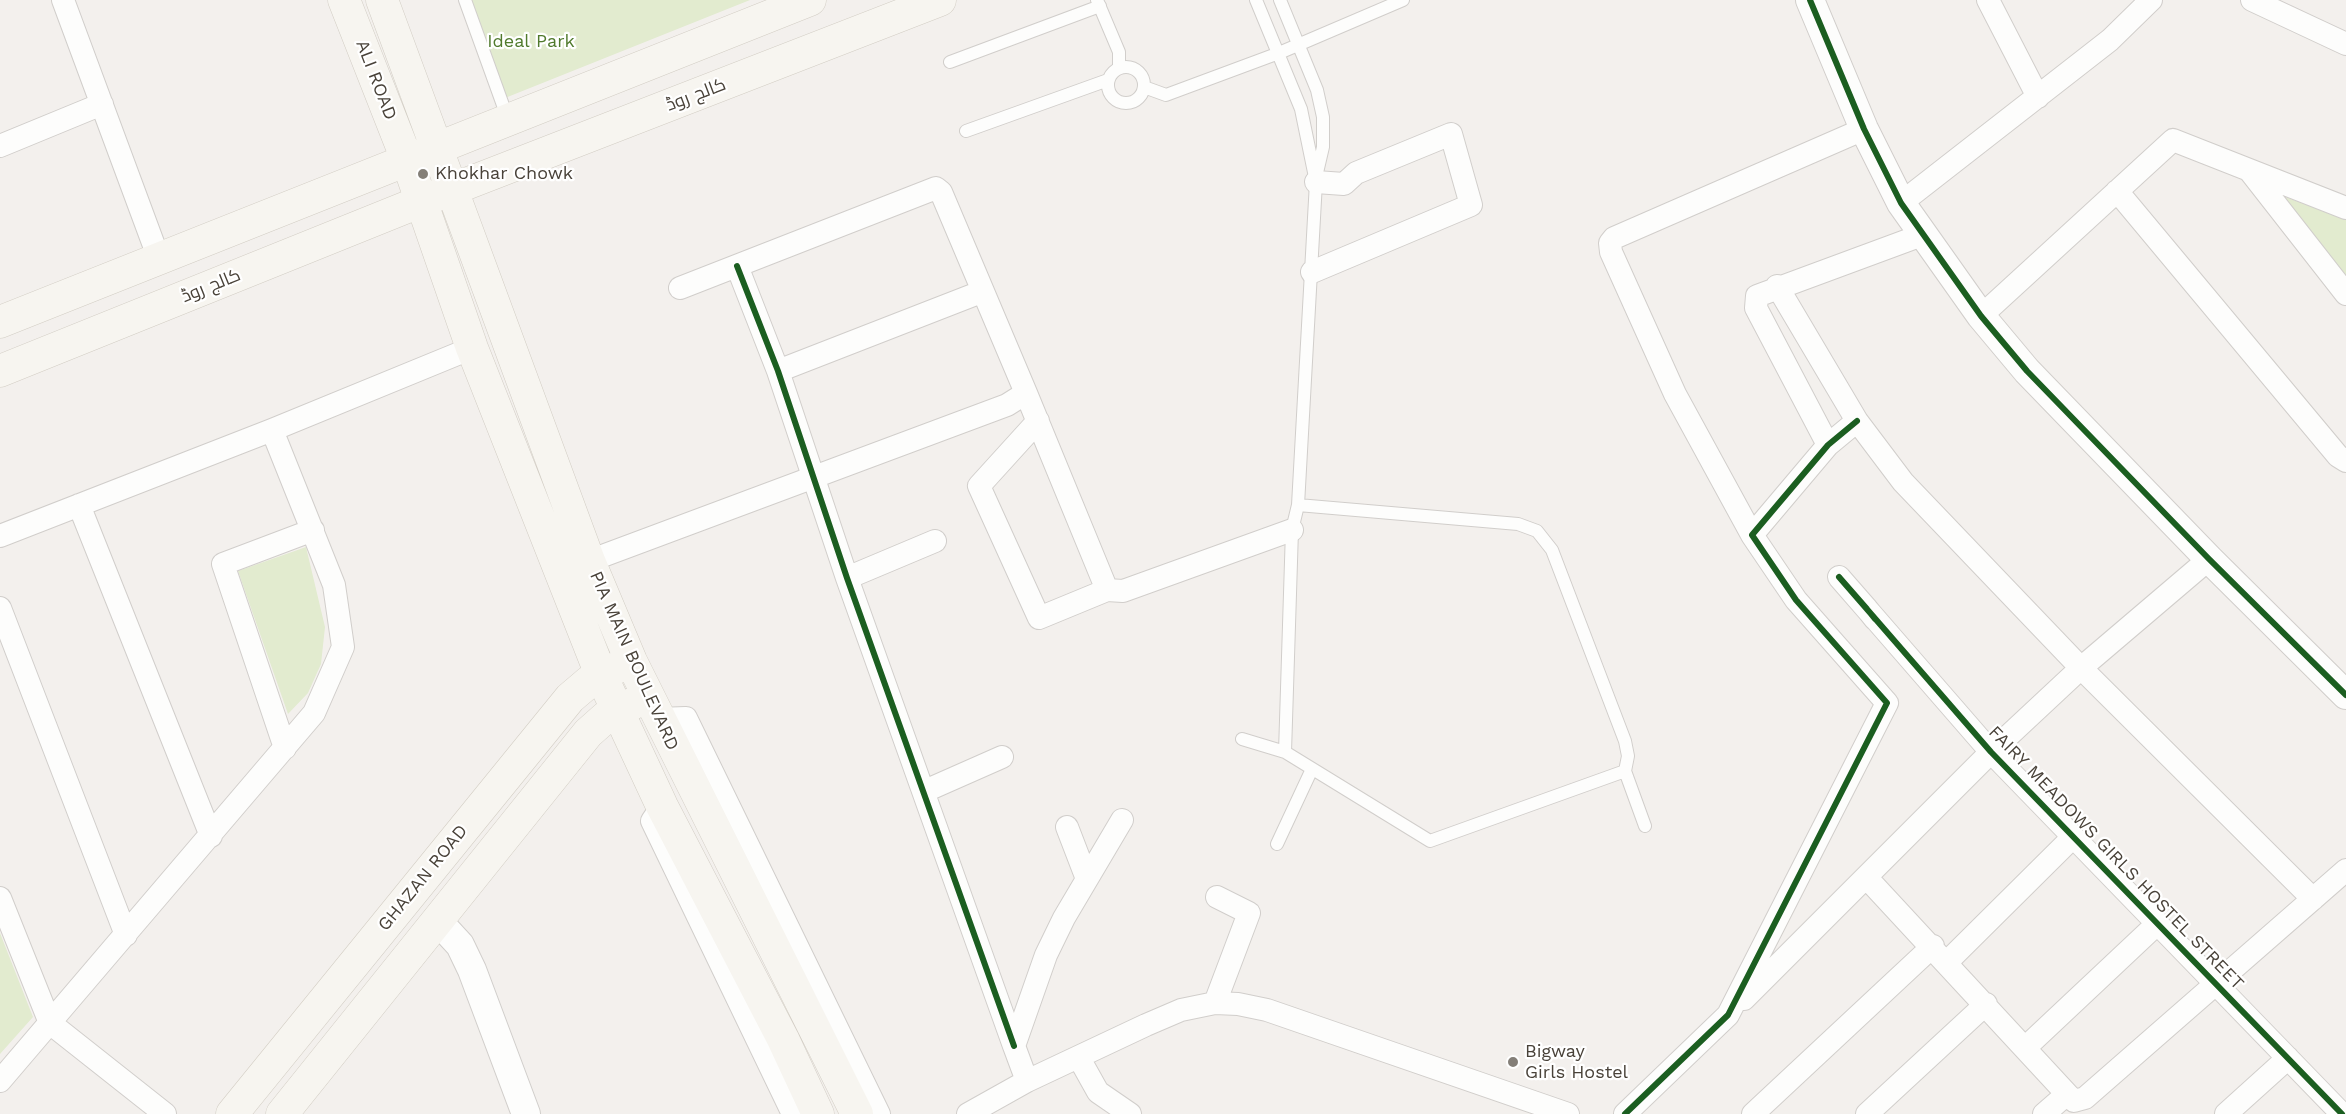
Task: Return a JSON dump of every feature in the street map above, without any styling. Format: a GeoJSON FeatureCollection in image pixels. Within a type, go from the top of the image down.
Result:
{"type":"FeatureCollection","features":[{"type":"Feature","properties":{"kind":"main road","name":"ALI ROAD"},"geometry":{"type":"LineString","coordinates":[[344,0],[422,201]]}},
{"type":"Feature","properties":{"kind":"main road","name":"ALI ROAD"},"geometry":{"type":"LineString","coordinates":[[382,0],[452,190]]}},
{"type":"Feature","properties":{"kind":"main road"},"geometry":{"type":"LineString","coordinates":[[0,322],[810,0]]}},
{"type":"Feature","properties":{"kind":"main road","name":"کالج روڈ"},"geometry":{"type":"LineString","coordinates":[[0,371],[422,201],[940,0]]}},
{"type":"Feature","properties":{"kind":"main road","name":"PIA MAIN BOULEVARD"},"geometry":{"type":"LineString","coordinates":[[452,190],[589,561],[630,661],[857,1114]]}},
{"type":"Feature","properties":{"kind":"main road","name":"PIA MAIN BOULEVARD"},"geometry":{"type":"LineString","coordinates":[[422,201],[472,348],[601,675],[662,806],[783,1039],[818,1114]]}},
{"type":"Feature","properties":{"kind":"main road","name":"GHAZAN ROAD"},"geometry":{"type":"LineString","coordinates":[[232,1114],[563,706],[580,688],[630,661]]}},
{"type":"Feature","properties":{"kind":"main road","name":"GHAZAN ROAD"},"geometry":{"type":"LineString","coordinates":[[282,1114],[588,733],[617,711],[652,708]]}},
{"type":"Feature","properties":{"kind":"street"},"geometry":{"type":"LineString","coordinates":[[63,0],[159,259]]}},
{"type":"Feature","properties":{"kind":"street"},"geometry":{"type":"LineString","coordinates":[[1810,0],[1864,129],[1901,203],[1981,316],[2027,371],[2209,559],[2346,695]]}},
{"type":"Feature","properties":{"kind":"street"},"geometry":{"type":"LineString","coordinates":[[1988,0],[2038,97]]}},
{"type":"Feature","properties":{"kind":"street"},"geometry":{"type":"LineString","coordinates":[[1901,203],[2110,40],[2151,0]]}},
{"type":"Feature","properties":{"kind":"street"},"geometry":{"type":"LineString","coordinates":[[2252,0],[2346,44]]}},
{"type":"Feature","properties":{"kind":"street"},"geometry":{"type":"LineString","coordinates":[[0,146],[102,104]]}},
{"type":"Feature","properties":{"kind":"street"},"geometry":{"type":"LineString","coordinates":[[1728,1015],[1887,703],[1796,600],[1752,535],[1675,394],[1611,252],[1610,243],[1614,238],[1864,129]]}},
{"type":"Feature","properties":{"kind":"street"},"geometry":{"type":"LineString","coordinates":[[1312,272],[1471,205],[1451,134],[1356,173],[1344,184],[1316,180]]}},
{"type":"Feature","properties":{"kind":"street"},"geometry":{"type":"LineString","coordinates":[[1981,316],[2173,141],[2247,167],[2346,208]]}},
{"type":"Feature","properties":{"kind":"street"},"geometry":{"type":"LineString","coordinates":[[2247,167],[2346,294]]}},
{"type":"Feature","properties":{"kind":"street"},"geometry":{"type":"LineString","coordinates":[[680,288],[936,188],[940,192],[1038,421],[1107,590]]}},
{"type":"Feature","properties":{"kind":"street"},"geometry":{"type":"LineString","coordinates":[[2117,191],[2338,456],[2346,460]]}},
{"type":"Feature","properties":{"kind":"street"},"geometry":{"type":"LineString","coordinates":[[1828,445],[1756,308],[1757,296],[1778,286],[1922,235]]}},
{"type":"Feature","properties":{"kind":"street"},"geometry":{"type":"LineString","coordinates":[[737,266],[778,371],[847,578],[1027,1081]]}},
{"type":"Feature","properties":{"kind":"street"},"geometry":{"type":"LineString","coordinates":[[1778,286],[1857,421],[1903,482],[2081,668],[2313,899]]}},
{"type":"Feature","properties":{"kind":"street"},"geometry":{"type":"LineString","coordinates":[[778,371],[981,292]]}},
{"type":"Feature","properties":{"kind":"street"},"geometry":{"type":"LineString","coordinates":[[0,536],[272,430],[472,348]]}},
{"type":"Feature","properties":{"kind":"street"},"geometry":{"type":"LineString","coordinates":[[589,561],[1006,405],[1026,393]]}},
{"type":"Feature","properties":{"kind":"street"},"geometry":{"type":"LineString","coordinates":[[1038,421],[979,486],[1039,618],[1107,590],[1123,591],[1292,530]]}},
{"type":"Feature","properties":{"kind":"street"},"geometry":{"type":"LineString","coordinates":[[1752,535],[1828,445],[1857,421]]}},
{"type":"Feature","properties":{"kind":"street"},"geometry":{"type":"LineString","coordinates":[[0,1081],[314,713],[343,647],[334,585],[272,430]]}},
{"type":"Feature","properties":{"kind":"street"},"geometry":{"type":"LineString","coordinates":[[79,505],[211,836]]}},
{"type":"Feature","properties":{"kind":"street"},"geometry":{"type":"LineString","coordinates":[[285,748],[223,564],[313,530]]}},
{"type":"Feature","properties":{"kind":"street"},"geometry":{"type":"LineString","coordinates":[[847,578],[935,541]]}},
{"type":"Feature","properties":{"kind":"street"},"geometry":{"type":"LineString","coordinates":[[1625,1114],[1728,1015],[1991,752],[2081,668],[2209,559]]}},
{"type":"Feature","properties":{"kind":"street"},"geometry":{"type":"LineString","coordinates":[[0,608],[126,935]]}},
{"type":"Feature","properties":{"kind":"street","name":"FAIRY MEADOWS GIRLS HOSTEL STREET"},"geometry":{"type":"LineString","coordinates":[[1875,619],[1991,752],[2342,1114]]}},
{"type":"Feature","properties":{"kind":"street"},"geometry":{"type":"LineString","coordinates":[[652,708],[686,718],[879,1114]]}},
{"type":"Feature","properties":{"kind":"street"},"geometry":{"type":"LineString","coordinates":[[925,791],[1002,757]]}},
{"type":"Feature","properties":{"kind":"street"},"geometry":{"type":"LineString","coordinates":[[662,806],[652,821],[793,1114]]}},
{"type":"Feature","properties":{"kind":"street"},"geometry":{"type":"LineString","coordinates":[[1014,1046],[1046,955],[1122,820]]}},
{"type":"Feature","properties":{"kind":"street"},"geometry":{"type":"LineString","coordinates":[[1067,827],[1087,879]]}},
{"type":"Feature","properties":{"kind":"street"},"geometry":{"type":"LineString","coordinates":[[1753,1114],[2073,837]]}},
{"type":"Feature","properties":{"kind":"street"},"geometry":{"type":"LineString","coordinates":[[1866,877],[1940,954],[2074,1101],[2085,1098],[2218,985],[2346,870]]}},
{"type":"Feature","properties":{"kind":"street"},"geometry":{"type":"LineString","coordinates":[[1215,1003],[1249,913],[1217,897]]}},
{"type":"Feature","properties":{"kind":"street"},"geometry":{"type":"LineString","coordinates":[[0,898],[50,1023],[165,1114]]}},
{"type":"Feature","properties":{"kind":"street"},"geometry":{"type":"LineString","coordinates":[[437,920],[459,945],[472,970],[526,1114]]}},
{"type":"Feature","properties":{"kind":"street"},"geometry":{"type":"LineString","coordinates":[[2025,1048],[2158,923]]}},
{"type":"Feature","properties":{"kind":"street"},"geometry":{"type":"LineString","coordinates":[[968,1114],[1027,1081],[1181,1010],[1215,1003],[1267,1010],[1556,1113]]}},
{"type":"Feature","properties":{"kind":"street"},"geometry":{"type":"LineString","coordinates":[[1867,1114],[1986,1004]]}},
{"type":"Feature","properties":{"kind":"street"},"geometry":{"type":"LineString","coordinates":[[1079,1058],[1098,1092],[1130,1114]]}},
{"type":"Feature","properties":{"kind":"street"},"geometry":{"type":"LineString","coordinates":[[2226,1114],[2288,1058]]}},
{"type":"Feature","properties":{"kind":"street"},"geometry":{"type":"LineString","coordinates":[[2044,1114],[2067,1094]]}},
{"type":"Feature","properties":{"kind":"lane"},"geometry":{"type":"LineString","coordinates":[[465,0],[509,120]]}},
{"type":"Feature","properties":{"kind":"lane"},"geometry":{"type":"LineString","coordinates":[[1256,0],[1300,109],[1316,180]]}},
{"type":"Feature","properties":{"kind":"lane"},"geometry":{"type":"LineString","coordinates":[[1280,0],[1317,90],[1323,117],[1322,155],[1316,180],[1298,505],[1292,530],[1285,752]]}},
{"type":"Feature","properties":{"kind":"lane"},"geometry":{"type":"LineString","coordinates":[[1144,87],[1166,94],[1279,53],[1403,0]]}},
{"type":"Feature","properties":{"kind":"lane"},"geometry":{"type":"LineString","coordinates":[[950,62],[1098,3],[1119,52],[1119,68],[1108,80],[966,131]]}},
{"type":"Feature","properties":{"kind":"lane"},"geometry":{"type":"LineString","coordinates":[[1108,80],[1109,92],[1117,101],[1129,104],[1139,98],[1144,87],[1141,75],[1131,68],[1119,68]]}},
{"type":"Feature","properties":{"kind":"lane"},"geometry":{"type":"LineString","coordinates":[[1298,505],[1518,524],[1537,531],[1552,550],[1625,741],[1628,756],[1625,771],[1645,826]]}},
{"type":"Feature","properties":{"kind":"lane"},"geometry":{"type":"LineString","coordinates":[[1242,739],[1285,752],[1430,841],[1625,771]]}},
{"type":"Feature","properties":{"kind":"lane"},"geometry":{"type":"LineString","coordinates":[[1277,844],[1312,769]]}},
{"type":"Feature","properties":{"kind":"green space","name":"Ideal Park"},"geometry":{"type":"Polygon","coordinates":[[[472,0],[750,0],[505,98],[472,0]]]}},
{"type":"Feature","properties":{"kind":"green space"},"geometry":{"type":"Polygon","coordinates":[[[2280,195],[2346,220],[2346,276],[2280,195]]]}},
{"type":"Feature","properties":{"kind":"green space"},"geometry":{"type":"Polygon","coordinates":[[[306,547],[325,627],[321,664],[308,693],[288,714],[238,571],[306,547]]]}},
{"type":"Feature","properties":{"kind":"green space"},"geometry":{"type":"Polygon","coordinates":[[[0,933],[33,1017],[0,1054],[0,933]]]}},
{"type":"Feature","properties":{"kind":"cycle path"},"geometry":{"type":"LineString","coordinates":[[1810,0],[1864,129],[1901,203],[1981,316],[2027,371],[2209,559],[2346,695]]}},
{"type":"Feature","properties":{"kind":"cycle path"},"geometry":{"type":"LineString","coordinates":[[737,266],[778,371],[847,578],[1014,1046]]}},
{"type":"Feature","properties":{"kind":"cycle path"},"geometry":{"type":"LineString","coordinates":[[1625,1114],[1728,1015],[1887,703],[1796,600],[1752,535],[1828,445],[1857,421]]}},
{"type":"Feature","properties":{"kind":"cycle path"},"geometry":{"type":"LineString","coordinates":[[1875,619],[1839,577],[1991,752],[2342,1114]]}},
{"type":"Feature","properties":{"kind":"place","name":"Khokhar Chowk"},"geometry":{"type":"Point","coordinates":[423,174]}},
{"type":"Feature","properties":{"kind":"place","name":"Bigway Girls Hostel"},"geometry":{"type":"Point","coordinates":[1513,1062]}}]}
